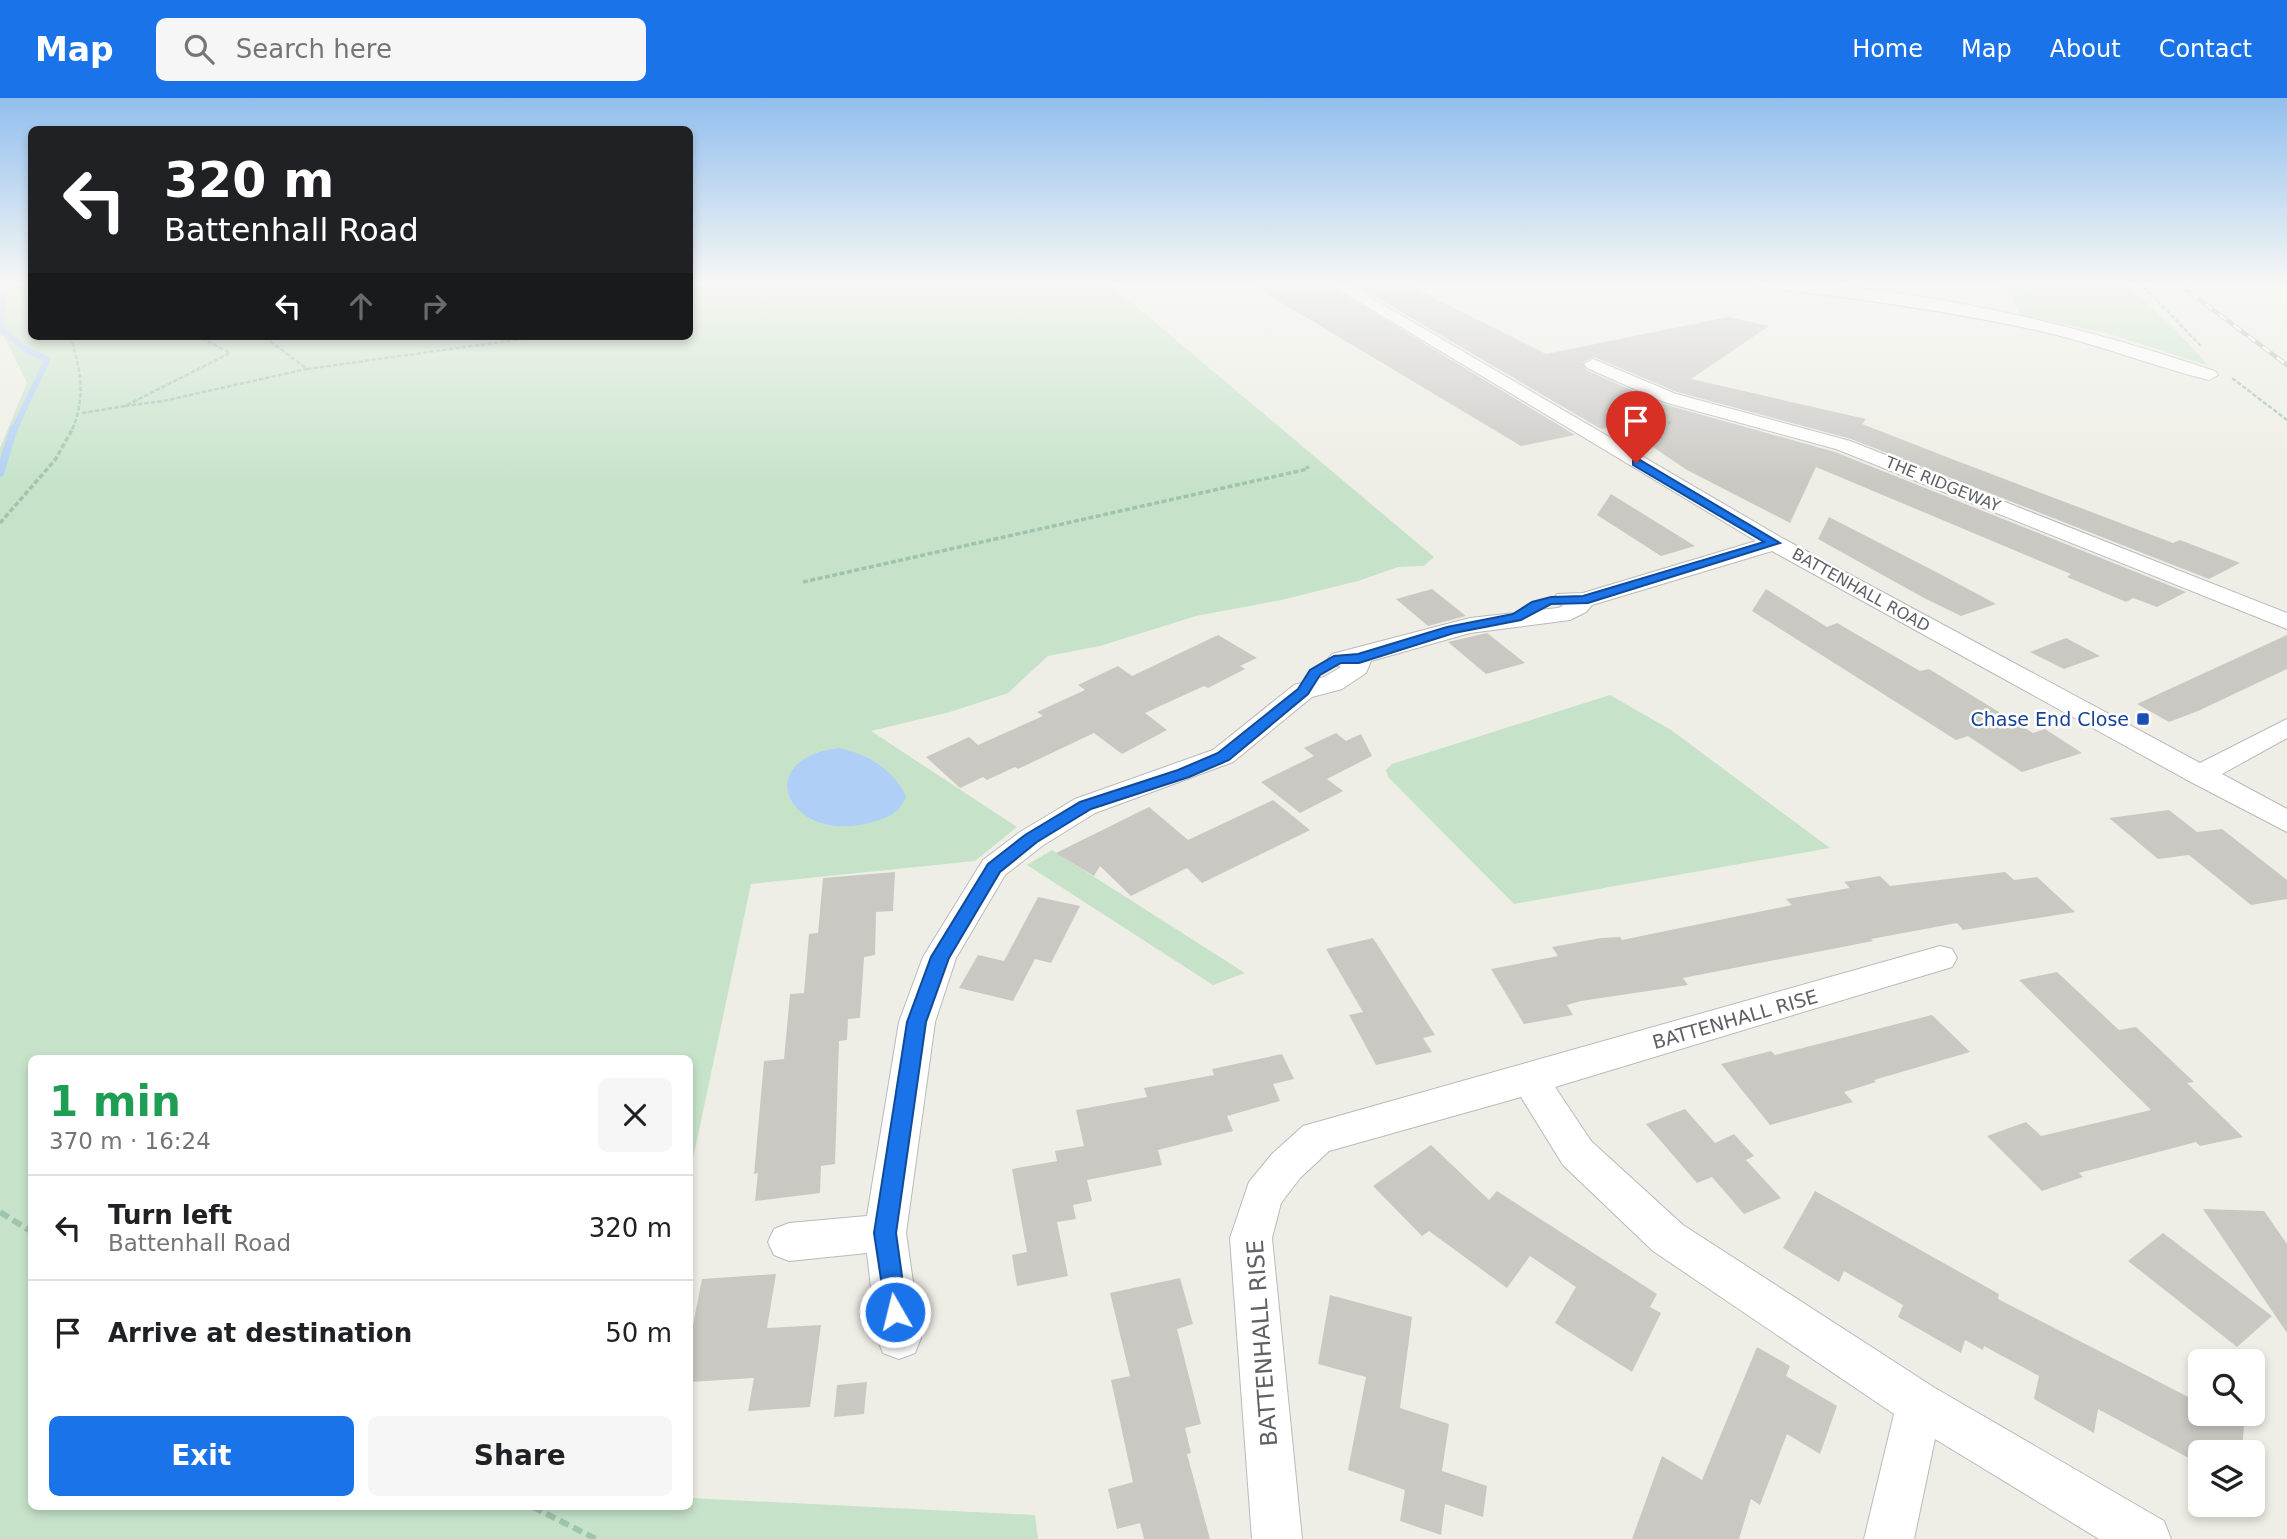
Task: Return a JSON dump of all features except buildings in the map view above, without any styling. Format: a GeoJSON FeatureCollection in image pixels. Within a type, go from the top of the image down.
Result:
{"type":"FeatureCollection","features":[{"type":"Feature","properties":{"kind":"street","name":"BATTENHALL ROAD"},"geometry":{"type":"LineString","coordinates":[[1447,349],[1774,543],[2287,822]]}},
{"type":"Feature","properties":{"kind":"street"},"geometry":{"type":"LineString","coordinates":[[2133,349],[2209,375]]}},
{"type":"Feature","properties":{"kind":"street","name":"THE RIDGEWAY"},"geometry":{"type":"LineString","coordinates":[[1592,364],[1670,398],[1843,445],[2287,622]]}},
{"type":"Feature","properties":{"kind":"street"},"geometry":{"type":"LineString","coordinates":[[899,1338],[885,1233],[917,1022],[940,957],[994,868],[1031,839],[1085,806],[1184,773],[1223,756],[1303,691],[1318,688],[1345,676],[1357,667],[1359,659],[1451,630],[1517,617],[1565,613],[1579,607],[1584,600],[1774,543]]}},
{"type":"Feature","properties":{"kind":"street"},"geometry":{"type":"LineString","coordinates":[[2199,775],[2287,727]]}},
{"type":"Feature","properties":{"kind":"street","name":"BATTENHALL RISE"},"geometry":{"type":"LineString","coordinates":[[1277,1539],[1251,1238],[1264,1195],[1286,1166],[1317,1138],[1530,1079],[1940,958]]}},
{"type":"Feature","properties":{"kind":"street"},"geometry":{"type":"LineString","coordinates":[[1530,1079],[1577,1153],[1668,1238],[1919,1404],[2146,1539]]}},
{"type":"Feature","properties":{"kind":"street"},"geometry":{"type":"LineString","coordinates":[[789,1242],[885,1233]]}},
{"type":"Feature","properties":{"kind":"street"},"geometry":{"type":"LineString","coordinates":[[1889,1539],[1919,1404]]}},
{"type":"Feature","properties":{"kind":"path"},"geometry":{"type":"LineString","coordinates":[[0,523],[43,477],[82,414],[83,375],[75,349]]}},
{"type":"Feature","properties":{"kind":"path"},"geometry":{"type":"LineString","coordinates":[[125,406],[230,353],[223,349]]}},
{"type":"Feature","properties":{"kind":"path"},"geometry":{"type":"LineString","coordinates":[[281,349],[307,369]]}},
{"type":"Feature","properties":{"kind":"path"},"geometry":{"type":"LineString","coordinates":[[82,414],[163,401],[307,369],[449,349]]}},
{"type":"Feature","properties":{"kind":"path"},"geometry":{"type":"LineString","coordinates":[[803,582],[1308,469],[1307,466]]}},
{"type":"Feature","properties":{"kind":"path"},"geometry":{"type":"LineString","coordinates":[[0,1212],[28,1230]]}},
{"type":"Feature","properties":{"kind":"path"},"geometry":{"type":"LineString","coordinates":[[539,1510],[596,1539]]}},
{"type":"Feature","properties":{"kind":"green space"},"geometry":{"type":"Polygon","coordinates":[[[10,349],[1187,349],[1434,557],[1424,566],[1398,567],[1358,581],[1281,600],[1196,616],[1100,646],[1048,656],[1008,693],[950,712],[871,731],[1017,827],[975,861],[751,884],[693,1159],[693,1055],[28,1055],[28,1510],[693,1510],[693,1498],[1035,1515],[1038,1539],[0,1539],[0,448],[27,383],[10,349]]]}},
{"type":"Feature","properties":{"kind":"green space"},"geometry":{"type":"Polygon","coordinates":[[[2157,349],[2194,349],[2209,366],[2157,349]]]}},
{"type":"Feature","properties":{"kind":"green space"},"geometry":{"type":"Polygon","coordinates":[[[1610,695],[1671,730],[1830,848],[1514,904],[1388,777],[1386,770],[1392,764],[1610,695]]]}},
{"type":"Feature","properties":{"kind":"green space"},"geometry":{"type":"Polygon","coordinates":[[[1052,850],[1245,973],[1213,985],[1027,865],[1052,850]]]}},
{"type":"Feature","properties":{"kind":"water"},"geometry":{"type":"Polygon","coordinates":[[[839,748],[869,759],[894,778],[906,796],[896,811],[869,823],[841,826],[817,822],[800,811],[790,798],[788,782],[794,767],[811,755],[839,748]]]}},
{"type":"Feature","properties":{"kind":"waterway"},"geometry":{"type":"LineString","coordinates":[[14,430],[47,360],[26,349]]}},
{"type":"Feature","properties":{"kind":"waterway"},"geometry":{"type":"LineString","coordinates":[[0,473],[14,428]]}},
{"type":"Feature","properties":{"kind":"railway"},"geometry":{"type":"LineString","coordinates":[[2266,349],[2287,365]]}},
{"type":"Feature","properties":{"kind":"place","name":"Chase End Close"},"geometry":{"type":"Point","coordinates":[2143,719]}},
{"type":"Feature","properties":{"kind":"route"},"geometry":{"type":"LineString","coordinates":[[895,1312],[885,1233],[917,1022],[940,957],[994,868],[1031,839],[1085,806],[1184,773],[1223,756],[1303,691],[1306,682],[1314,673],[1339,659],[1359,659],[1451,630],[1517,617],[1536,604],[1570,599],[1584,600],[1774,543],[1636,463]]}}]}
